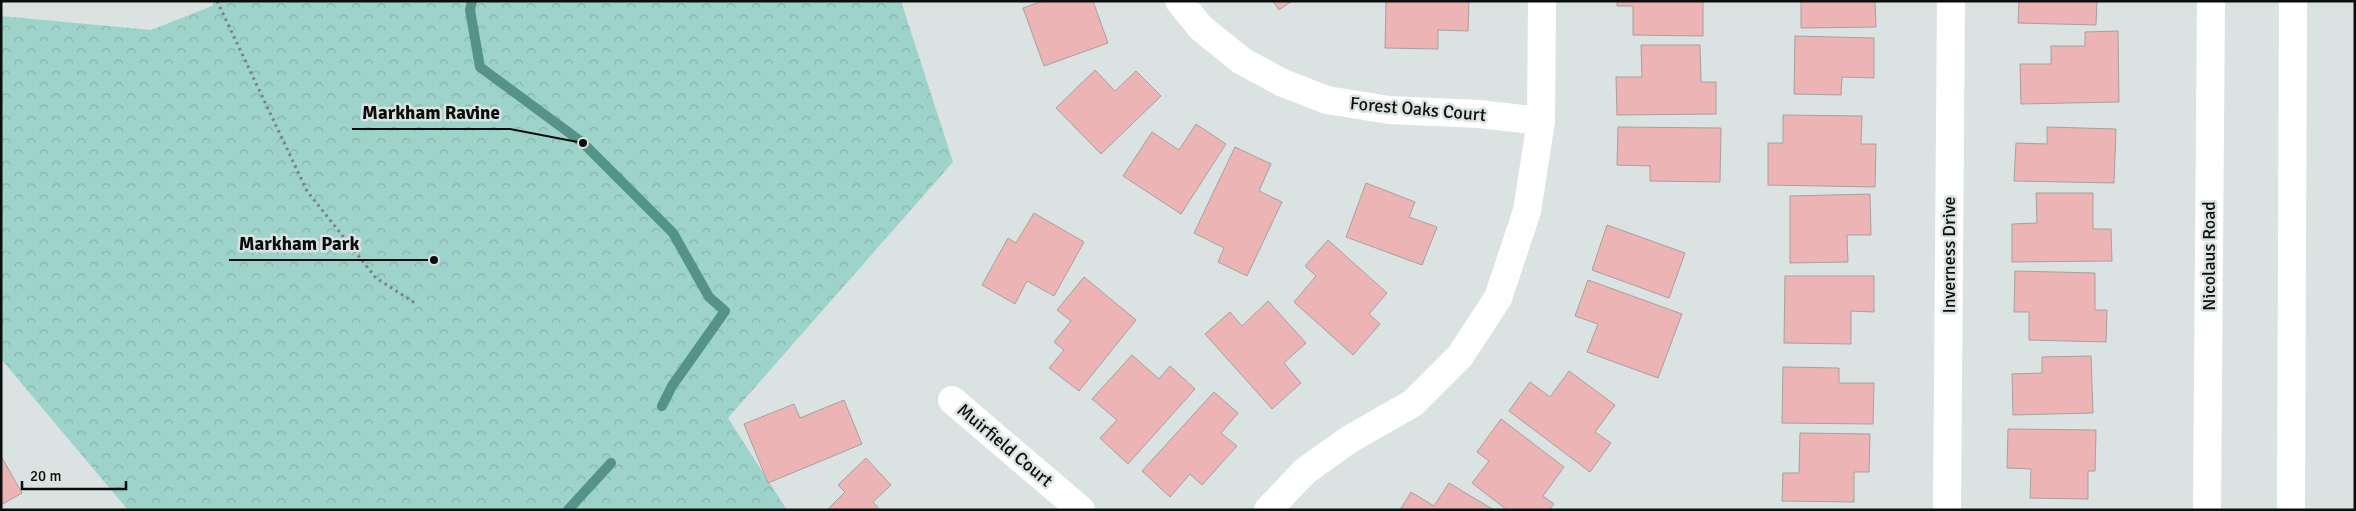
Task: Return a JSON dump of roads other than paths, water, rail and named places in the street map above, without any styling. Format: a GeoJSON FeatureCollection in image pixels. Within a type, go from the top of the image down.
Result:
{"type":"FeatureCollection","features":[{"type":"Feature","properties":{"kind":"street","name":"Forest Oaks Court"},"geometry":{"type":"LineString","coordinates":[[1179,1],[1201,28],[1242,61],[1283,83],[1327,100],[1389,110],[1479,114],[1540,121]]}},
{"type":"Feature","properties":{"kind":"street"},"geometry":{"type":"LineString","coordinates":[[1268,510],[1305,471],[1350,439],[1413,403],[1460,356],[1498,298],[1527,211],[1540,121],[1542,1]]}},
{"type":"Feature","properties":{"kind":"street","name":"Inverness Drive"},"geometry":{"type":"LineString","coordinates":[[1947,510],[1951,1]]}},
{"type":"Feature","properties":{"kind":"street","name":"Nicolaus Road"},"geometry":{"type":"LineString","coordinates":[[2207,510],[2211,1]]}},
{"type":"Feature","properties":{"kind":"street"},"geometry":{"type":"LineString","coordinates":[[2291,510],[2293,1]]}},
{"type":"Feature","properties":{"kind":"street","name":"Muirfield Court"},"geometry":{"type":"LineString","coordinates":[[952,400],[1081,510]]}},
{"type":"Feature","properties":{"kind":"waterway"},"geometry":{"type":"LineString","coordinates":[[472,1],[470,10],[480,67],[583,143],[673,233],[709,297],[725,311],[672,386],[662,406]]}},
{"type":"Feature","properties":{"kind":"waterway"},"geometry":{"type":"LineString","coordinates":[[568,510],[611,463]]}},
{"type":"Feature","properties":{"kind":"place","name":"Markham Ravine"},"geometry":{"type":"Point","coordinates":[583,143]}},
{"type":"Feature","properties":{"kind":"place","name":"Markham Park"},"geometry":{"type":"Point","coordinates":[434,260]}}]}
